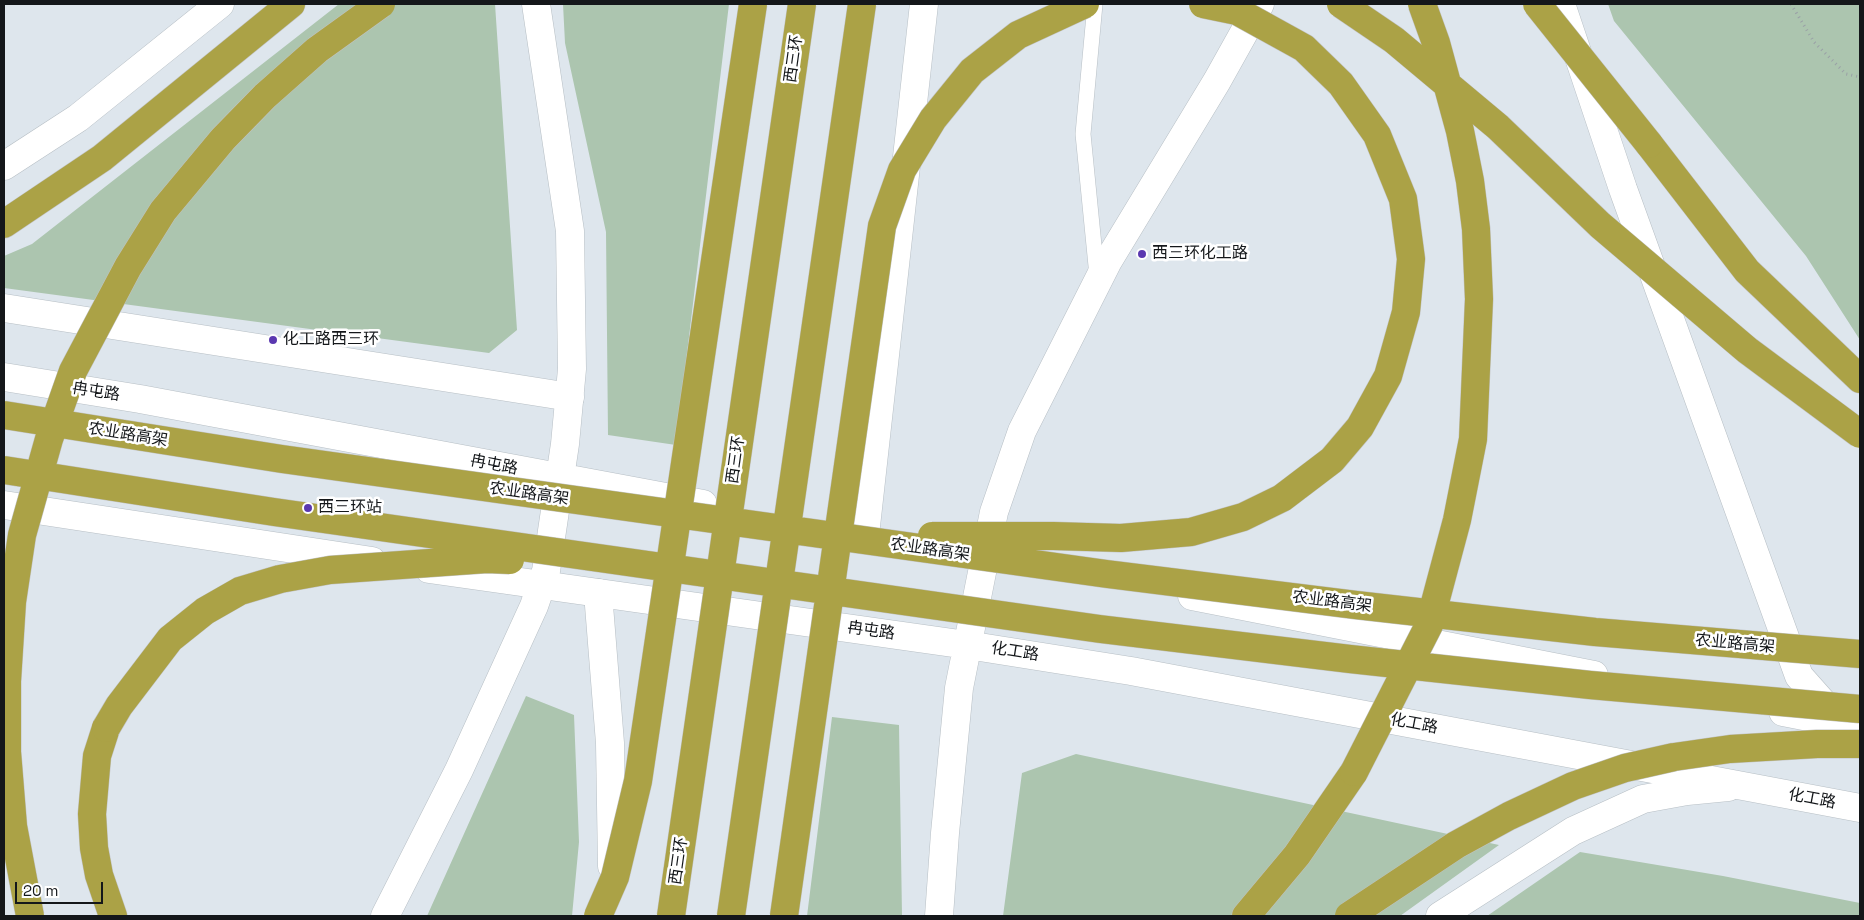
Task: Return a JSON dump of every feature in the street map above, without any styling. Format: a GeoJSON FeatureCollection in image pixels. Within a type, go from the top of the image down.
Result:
{"type":"FeatureCollection","features":[{"type":"Feature","properties":{"kind":"highway"},"geometry":{"type":"LineString","coordinates":[[4,224],[102,158],[291,4]]}},
{"type":"Feature","properties":{"kind":"highway"},"geometry":{"type":"LineString","coordinates":[[30,916],[13,826],[7,752],[7,681],[12,602],[22,535],[49,440],[73,370],[128,267],[163,211],[217,146],[265,96],[317,50],[380,4]]}},
{"type":"Feature","properties":{"kind":"highway"},"geometry":{"type":"LineString","coordinates":[[598,916],[615,877],[638,781],[753,4]]}},
{"type":"Feature","properties":{"kind":"highway","name":"西三环"},"geometry":{"type":"LineString","coordinates":[[671,916],[802,4]]}},
{"type":"Feature","properties":{"kind":"highway"},"geometry":{"type":"LineString","coordinates":[[730,916],[862,4]]}},
{"type":"Feature","properties":{"kind":"highway"},"geometry":{"type":"LineString","coordinates":[[784,916],[882,226],[902,170],[933,119],[972,71],[1018,35],[1085,4]]}},
{"type":"Feature","properties":{"kind":"highway"},"geometry":{"type":"LineString","coordinates":[[856,537],[1121,538],[1191,532],[1243,517],[1282,498],[1332,460],[1360,427],[1388,376],[1406,312],[1410,259],[1403,199],[1377,136],[1341,84],[1304,48],[1237,11],[1203,4]]}},
{"type":"Feature","properties":{"kind":"highway"},"geometry":{"type":"LineString","coordinates":[[1341,4],[1394,40],[1498,127],[1600,225],[1747,350],[1860,434]]}},
{"type":"Feature","properties":{"kind":"highway"},"geometry":{"type":"LineString","coordinates":[[1246,916],[1297,854],[1354,772],[1429,625],[1457,520],[1472,448],[1478,372],[1479,299],[1476,229],[1460,131],[1436,43],[1422,4]]}},
{"type":"Feature","properties":{"kind":"highway"},"geometry":{"type":"LineString","coordinates":[[1537,4],[1747,271],[1860,379]]}},
{"type":"Feature","properties":{"kind":"highway","name":"农业路高架"},"geometry":{"type":"LineString","coordinates":[[4,415],[282,459],[856,537],[1107,574],[1595,632],[1860,654]]}},
{"type":"Feature","properties":{"kind":"highway"},"geometry":{"type":"LineString","coordinates":[[4,470],[284,514],[1100,628],[1330,657],[1590,686],[1860,709]]}},
{"type":"Feature","properties":{"kind":"highway"},"geometry":{"type":"LineString","coordinates":[[113,916],[99,875],[94,848],[92,814],[97,756],[106,728],[120,706],[170,639],[205,611],[240,591],[280,579],[330,570],[487,559],[627,562]]}},
{"type":"Feature","properties":{"kind":"highway"},"geometry":{"type":"LineString","coordinates":[[1349,916],[1456,845],[1509,816],[1573,786],[1625,768],[1674,757],[1730,749],[1817,744],[1860,744]]}},
{"type":"Feature","properties":{"kind":"main road"},"geometry":{"type":"LineString","coordinates":[[4,166],[78,118],[220,4]]}},
{"type":"Feature","properties":{"kind":"main road"},"geometry":{"type":"LineString","coordinates":[[385,916],[459,770],[534,606],[546,570],[560,478],[572,369],[570,231],[536,4]]}},
{"type":"Feature","properties":{"kind":"main road"},"geometry":{"type":"LineString","coordinates":[[856,537],[924,4]]}},
{"type":"Feature","properties":{"kind":"main road"},"geometry":{"type":"LineString","coordinates":[[939,916],[944,833],[957,707],[966,645],[994,512],[1022,431],[1108,261],[1217,80],[1260,4]]}},
{"type":"Feature","properties":{"kind":"main road"},"geometry":{"type":"LineString","coordinates":[[1561,4],[1623,189],[1798,676],[1824,703],[1860,726]]}},
{"type":"Feature","properties":{"kind":"main road"},"geometry":{"type":"LineString","coordinates":[[4,308],[570,397]]}},
{"type":"Feature","properties":{"kind":"main road","name":"冉屯路"},"geometry":{"type":"LineString","coordinates":[[4,378],[150,401],[560,478],[856,537],[984,557]]}},
{"type":"Feature","properties":{"kind":"main road","name":"冉屯路"},"geometry":{"type":"LineString","coordinates":[[4,505],[268,546],[966,645]]}},
{"type":"Feature","properties":{"kind":"main road"},"geometry":{"type":"LineString","coordinates":[[984,557],[1860,726]]}},
{"type":"Feature","properties":{"kind":"main road"},"geometry":{"type":"LineString","coordinates":[[598,593],[610,743],[611,916]]}},
{"type":"Feature","properties":{"kind":"main road","name":"化工路"},"geometry":{"type":"LineString","coordinates":[[966,645],[1141,673],[1860,808]]}},
{"type":"Feature","properties":{"kind":"main road"},"geometry":{"type":"LineString","coordinates":[[1440,916],[1572,831],[1644,799],[1687,791],[1742,785]]}},
{"type":"Feature","properties":{"kind":"lane"},"geometry":{"type":"LineString","coordinates":[[1096,4],[1083,134],[1097,283]]}},
{"type":"Feature","properties":{"kind":"path"},"geometry":{"type":"LineString","coordinates":[[1791,4],[1814,42],[1846,74],[1860,77]]}},
{"type":"Feature","properties":{"kind":"green space"},"geometry":{"type":"Polygon","coordinates":[[[339,4],[495,4],[517,330],[489,353],[4,288],[4,256],[32,244],[339,4]]]}},
{"type":"Feature","properties":{"kind":"green space"},"geometry":{"type":"Polygon","coordinates":[[[563,4],[729,4],[676,445],[608,435],[606,232],[565,43],[563,4]]]}},
{"type":"Feature","properties":{"kind":"green space"},"geometry":{"type":"Polygon","coordinates":[[[1608,4],[1860,4],[1860,340],[1806,256],[1614,21],[1608,4]]]}},
{"type":"Feature","properties":{"kind":"green space"},"geometry":{"type":"Polygon","coordinates":[[[526,696],[574,715],[579,842],[572,916],[427,916],[526,696]]]}},
{"type":"Feature","properties":{"kind":"green space"},"geometry":{"type":"Polygon","coordinates":[[[832,717],[899,725],[902,916],[807,916],[832,717]]]}},
{"type":"Feature","properties":{"kind":"green space"},"geometry":{"type":"Polygon","coordinates":[[[1076,754],[1499,845],[1400,916],[1003,916],[1022,773],[1076,754]]]}},
{"type":"Feature","properties":{"kind":"green space"},"geometry":{"type":"Polygon","coordinates":[[[1580,852],[1723,876],[1860,903],[1860,916],[1487,916],[1580,852]]]}},
{"type":"Feature","properties":{"kind":"place","name":"西三环化工路"},"geometry":{"type":"Point","coordinates":[1142,254]}},
{"type":"Feature","properties":{"kind":"place","name":"化工路西三环"},"geometry":{"type":"Point","coordinates":[273,340]}},
{"type":"Feature","properties":{"kind":"place","name":"西三环站"},"geometry":{"type":"Point","coordinates":[308,508]}}]}
